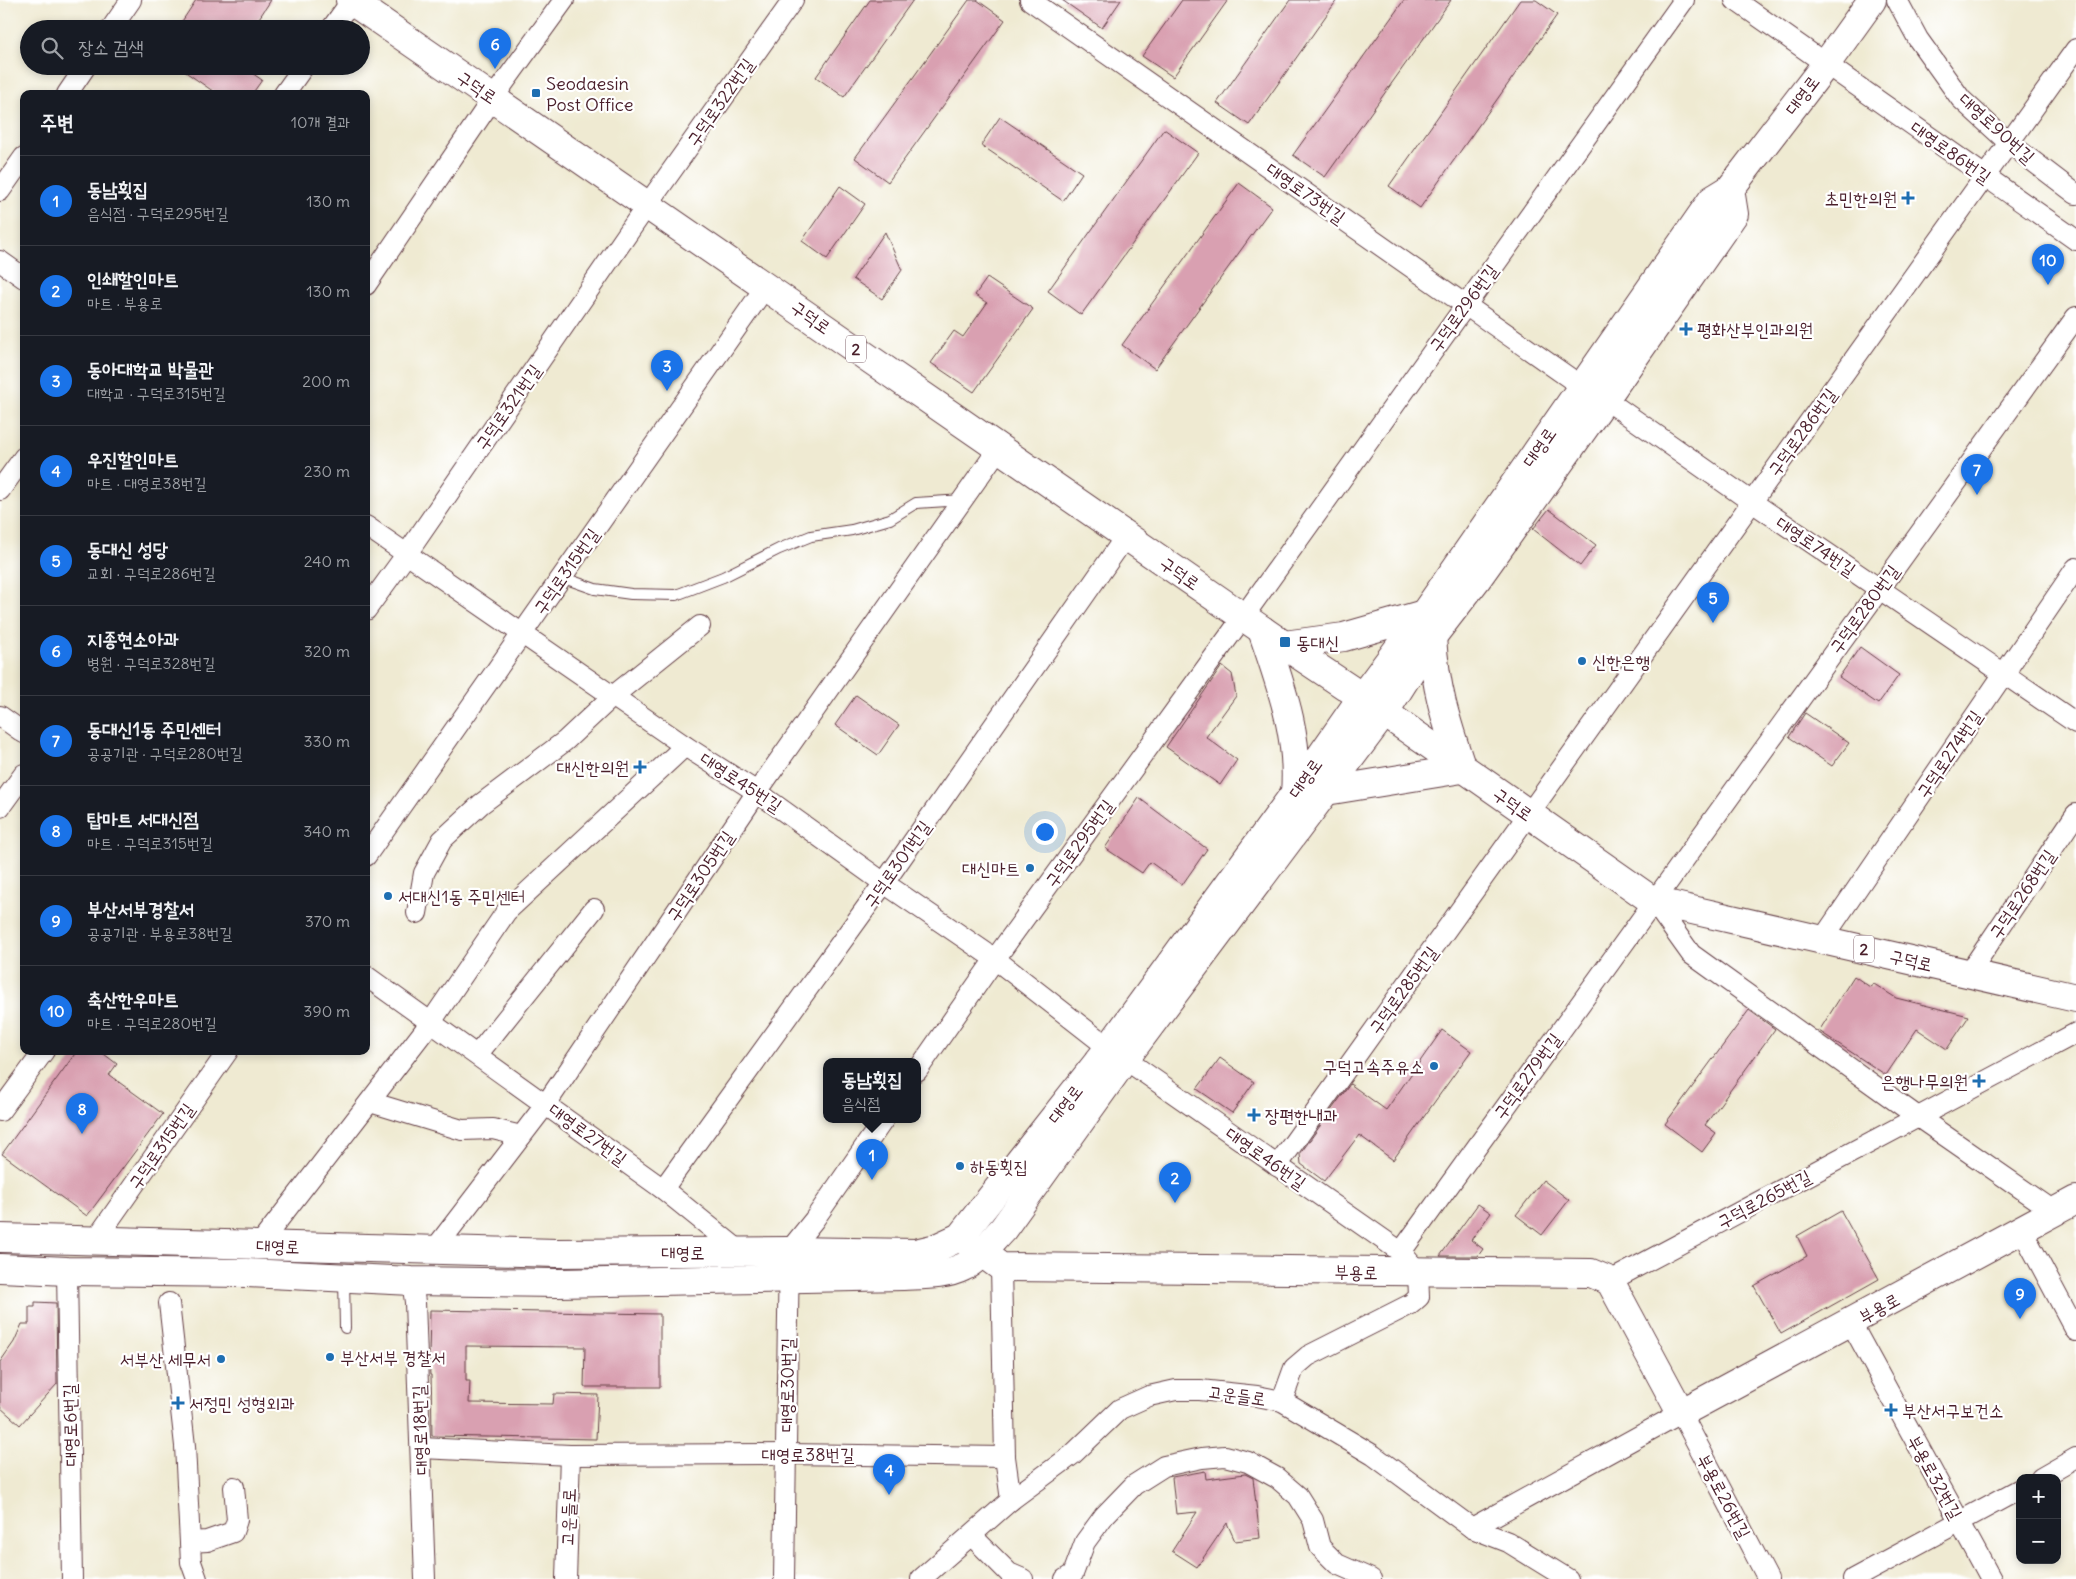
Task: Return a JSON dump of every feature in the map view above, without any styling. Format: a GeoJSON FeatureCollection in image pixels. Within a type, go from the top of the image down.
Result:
{"type":"FeatureCollection","features":[{"type":"Feature","properties":{"kind":"main road","name":"구덕로"},"geometry":{"type":"LineString","coordinates":[[351,0],[1263,631],[1362,697],[1462,769],[1653,901],[2076,998]]}},
{"type":"Feature","properties":{"kind":"main road","name":"대영로"},"geometry":{"type":"LineString","coordinates":[[1117,1053],[1326,791],[1384,713],[1428,625],[1582,386],[1712,200],[1730,189],[1826,64],[1872,0]]}},
{"type":"Feature","properties":{"kind":"main road","name":"대영로"},"geometry":{"type":"LineString","coordinates":[[7,1273],[68,1271],[247,1273],[412,1281],[558,1283],[789,1279],[935,1274],[963,1267],[981,1252],[1362,697],[1428,625],[1477,579],[1734,214],[1730,189]]}},
{"type":"Feature","properties":{"kind":"main road"},"geometry":{"type":"LineString","coordinates":[[1296,792],[1296,750],[1289,712],[1263,631],[1344,638],[1428,625],[1442,711],[1462,769],[1326,791]]}},
{"type":"Feature","properties":{"kind":"main road","name":"부용로"},"geometry":{"type":"LineString","coordinates":[[1681,1413],[2066,1206]]}},
{"type":"Feature","properties":{"kind":"main road"},"geometry":{"type":"LineString","coordinates":[[0,1217],[21,1231],[42,1240]]}},
{"type":"Feature","properties":{"kind":"main road","name":"대영로"},"geometry":{"type":"LineString","coordinates":[[0,1238],[557,1253],[789,1251],[915,1253],[936,1248],[981,1252]]}},
{"type":"Feature","properties":{"kind":"main road","name":"부용로"},"geometry":{"type":"LineString","coordinates":[[981,1252],[1418,1272],[1591,1274],[1610,1281]]}},
{"type":"Feature","properties":{"kind":"main road"},"geometry":{"type":"LineString","coordinates":[[0,1290],[7,1273]]}},
{"type":"Feature","properties":{"kind":"main road"},"geometry":{"type":"LineString","coordinates":[[1610,1281],[1681,1413]]}},
{"type":"Feature","properties":{"kind":"street"},"geometry":{"type":"LineString","coordinates":[[117,20],[131,0]]}},
{"type":"Feature","properties":{"kind":"street"},"geometry":{"type":"LineString","coordinates":[[337,20],[351,0]]}},
{"type":"Feature","properties":{"kind":"street"},"geometry":{"type":"LineString","coordinates":[[370,279],[493,98],[564,0]]}},
{"type":"Feature","properties":{"kind":"street","name":"구덕로322번길"},"geometry":{"type":"LineString","coordinates":[[648,204],[793,0]]}},
{"type":"Feature","properties":{"kind":"street","name":"대영로73번길"},"geometry":{"type":"LineString","coordinates":[[1030,0],[1582,386]]}},
{"type":"Feature","properties":{"kind":"street","name":"구덕로296번길"},"geometry":{"type":"LineString","coordinates":[[1263,631],[1466,305],[1684,0]]}},
{"type":"Feature","properties":{"kind":"street","name":"대영로86번길"},"geometry":{"type":"LineString","coordinates":[[1734,0],[2076,240]]}},
{"type":"Feature","properties":{"kind":"street","name":"대영로90번길"},"geometry":{"type":"LineString","coordinates":[[1897,0],[1918,39],[1961,98],[2009,143],[2076,194]]}},
{"type":"Feature","properties":{"kind":"street","name":"구덕로286번길"},"geometry":{"type":"LineString","coordinates":[[1528,814],[2076,49]]}},
{"type":"Feature","properties":{"kind":"street"},"geometry":{"type":"LineString","coordinates":[[70,90],[80,75]]}},
{"type":"Feature","properties":{"kind":"street"},"geometry":{"type":"LineString","coordinates":[[287,90],[298,75]]}},
{"type":"Feature","properties":{"kind":"street"},"geometry":{"type":"LineString","coordinates":[[0,191],[20,163]]}},
{"type":"Feature","properties":{"kind":"street","name":"구덕로321번길"},"geometry":{"type":"LineString","coordinates":[[370,604],[648,204]]}},
{"type":"Feature","properties":{"kind":"street"},"geometry":{"type":"LineString","coordinates":[[0,261],[20,275]]}},
{"type":"Feature","properties":{"kind":"street","name":"구덕로315번길"},"geometry":{"type":"LineString","coordinates":[[370,850],[766,286]]}},
{"type":"Feature","properties":{"kind":"street","name":"구덕로280번길"},"geometry":{"type":"LineString","coordinates":[[1653,901],[2076,317]]}},
{"type":"Feature","properties":{"kind":"street","name":"대영로74번길"},"geometry":{"type":"LineString","coordinates":[[1582,386],[1605,399],[1752,502],[2076,723]]}},
{"type":"Feature","properties":{"kind":"street","name":"구덕로305번길"},"geometry":{"type":"LineString","coordinates":[[434,1250],[546,1104],[757,792],[999,448]]}},
{"type":"Feature","properties":{"kind":"street"},"geometry":{"type":"LineString","coordinates":[[0,490],[20,462]]}},
{"type":"Feature","properties":{"kind":"street","name":"대영로45번길"},"geometry":{"type":"LineString","coordinates":[[370,529],[685,746],[757,792],[884,883],[995,959],[1117,1053]]}},
{"type":"Feature","properties":{"kind":"street","name":"구덕로301번길"},"geometry":{"type":"LineString","coordinates":[[663,1189],[884,883],[1126,536]]}},
{"type":"Feature","properties":{"kind":"street","name":"구덕로274번길"},"geometry":{"type":"LineString","coordinates":[[1822,940],[2076,568]]}},
{"type":"Feature","properties":{"kind":"street"},"geometry":{"type":"LineString","coordinates":[[417,913],[424,872],[442,840],[481,804],[565,741],[613,696],[700,626]]}},
{"type":"Feature","properties":{"kind":"street","name":"구덕로295번길"},"geometry":{"type":"LineString","coordinates":[[921,1065],[995,959],[1263,631]]}},
{"type":"Feature","properties":{"kind":"street"},"geometry":{"type":"LineString","coordinates":[[0,716],[20,730]]}},
{"type":"Feature","properties":{"kind":"street"},"geometry":{"type":"LineString","coordinates":[[259,1245],[431,1022],[506,912],[685,746]]}},
{"type":"Feature","properties":{"kind":"street"},"geometry":{"type":"LineString","coordinates":[[0,807],[20,780]]}},
{"type":"Feature","properties":{"kind":"street","name":"구덕로285번길"},"geometry":{"type":"LineString","coordinates":[[1277,1166],[1528,814]]}},
{"type":"Feature","properties":{"kind":"street","name":"구덕로268번길"},"geometry":{"type":"LineString","coordinates":[[1969,973],[2076,814]]}},
{"type":"Feature","properties":{"kind":"street"},"geometry":{"type":"LineString","coordinates":[[1653,901],[1690,954],[1918,1117],[2066,1206]]}},
{"type":"Feature","properties":{"kind":"street","name":"구덕로279번길"},"geometry":{"type":"LineString","coordinates":[[1401,1252],[1653,901]]}},
{"type":"Feature","properties":{"kind":"street"},"geometry":{"type":"LineString","coordinates":[[477,1055],[594,909]]}},
{"type":"Feature","properties":{"kind":"street","name":"대영로27번길"},"geometry":{"type":"LineString","coordinates":[[370,979],[663,1189],[741,1252]]}},
{"type":"Feature","properties":{"kind":"street","name":"구덕로265번길"},"geometry":{"type":"LineString","coordinates":[[1610,1281],[2076,1033]]}},
{"type":"Feature","properties":{"kind":"street","name":"대영로46번길"},"geometry":{"type":"LineString","coordinates":[[1117,1053],[1401,1252],[1418,1272]]}},
{"type":"Feature","properties":{"kind":"street"},"geometry":{"type":"LineString","coordinates":[[0,1111],[41,1055]]}},
{"type":"Feature","properties":{"kind":"street","name":"구덕로315번길"},"geometry":{"type":"LineString","coordinates":[[94,1242],[225,1055]]}},
{"type":"Feature","properties":{"kind":"street"},"geometry":{"type":"LineString","coordinates":[[370,1102],[462,1130],[493,1129],[521,1136]]}},
{"type":"Feature","properties":{"kind":"street"},"geometry":{"type":"LineString","coordinates":[[789,1251],[814,1220],[881,1123]]}},
{"type":"Feature","properties":{"kind":"street"},"geometry":{"type":"LineString","coordinates":[[2022,1230],[2076,1331]]}},
{"type":"Feature","properties":{"kind":"street","name":"대영로30번길"},"geometry":{"type":"LineString","coordinates":[[784,1579],[789,1251]]}},
{"type":"Feature","properties":{"kind":"street"},"geometry":{"type":"LineString","coordinates":[[981,1252],[1011,1500]]}},
{"type":"Feature","properties":{"kind":"street","name":"대영로6번길"},"geometry":{"type":"LineString","coordinates":[[68,1271],[72,1579]]}},
{"type":"Feature","properties":{"kind":"street"},"geometry":{"type":"LineString","coordinates":[[1282,1401],[1294,1368],[1308,1356],[1411,1304],[1419,1297],[1418,1272]]}},
{"type":"Feature","properties":{"kind":"street","name":"대영로18번길"},"geometry":{"type":"LineString","coordinates":[[412,1281],[421,1448],[425,1579]]}},
{"type":"Feature","properties":{"kind":"street"},"geometry":{"type":"LineString","coordinates":[[169,1304],[185,1446],[191,1562],[197,1579]]}},
{"type":"Feature","properties":{"kind":"street","name":"부용로32번길"},"geometry":{"type":"LineString","coordinates":[[1851,1323],[1991,1579]]}},
{"type":"Feature","properties":{"kind":"street","name":"고운들로"},"geometry":{"type":"LineString","coordinates":[[921,1579],[1011,1500],[1072,1455],[1120,1409],[1149,1396],[1176,1390],[1200,1390],[1257,1396],[1282,1401],[1373,1455],[1472,1528],[1508,1542],[1568,1579]]}},
{"type":"Feature","properties":{"kind":"street","name":"부용로"},"geometry":{"type":"LineString","coordinates":[[1472,1528],[1681,1413]]}},
{"type":"Feature","properties":{"kind":"street","name":"부용로26번길"},"geometry":{"type":"LineString","coordinates":[[1681,1413],[1768,1579]]}},
{"type":"Feature","properties":{"kind":"street","name":"대영로38번길"},"geometry":{"type":"LineString","coordinates":[[421,1448],[570,1455],[786,1454],[1005,1457]]}},
{"type":"Feature","properties":{"kind":"street","name":"고운들로"},"geometry":{"type":"LineString","coordinates":[[566,1579],[570,1455]]}},
{"type":"Feature","properties":{"kind":"street"},"geometry":{"type":"LineString","coordinates":[[1065,1579],[1073,1574],[1085,1542],[1104,1516],[1134,1485],[1164,1466],[1202,1458],[1225,1456],[1248,1462],[1277,1478],[1298,1496],[1313,1520],[1320,1546],[1337,1564],[1371,1579]]}},
{"type":"Feature","properties":{"kind":"street"},"geometry":{"type":"LineString","coordinates":[[2047,1474],[2076,1458]]}},
{"type":"Feature","properties":{"kind":"street"},"geometry":{"type":"LineString","coordinates":[[190,1542],[206,1541],[233,1532],[237,1520],[234,1487]]}},
{"type":"Feature","properties":{"kind":"street"},"geometry":{"type":"LineString","coordinates":[[1852,1579],[2016,1491]]}},
{"type":"Feature","properties":{"kind":"street"},"geometry":{"type":"LineString","coordinates":[[972,1536],[1009,1573],[1023,1579]]}},
{"type":"Feature","properties":{"kind":"lane"},"geometry":{"type":"LineString","coordinates":[[561,577],[595,589],[630,594],[676,595],[723,577],[810,536],[852,530],[890,519],[916,503],[963,500]]}},
{"type":"Feature","properties":{"kind":"lane"},"geometry":{"type":"LineString","coordinates":[[344,1278],[345,1328]]}},
{"type":"Feature","properties":{"kind":"building"},"geometry":{"type":"Polygon","coordinates":[[[196,0],[271,0],[258,20],[183,20],[196,0]]]}},
{"type":"Feature","properties":{"kind":"building"},"geometry":{"type":"Polygon","coordinates":[[[870,0],[913,0],[844,97],[816,77],[870,0]]]}},
{"type":"Feature","properties":{"kind":"building"},"geometry":{"type":"Polygon","coordinates":[[[969,0],[977,0],[1005,20],[888,182],[855,158],[969,0]]]}},
{"type":"Feature","properties":{"kind":"building"},"geometry":{"type":"Polygon","coordinates":[[[1062,0],[1121,0],[1102,28],[1062,0]]]}},
{"type":"Feature","properties":{"kind":"building"},"geometry":{"type":"Polygon","coordinates":[[[1182,0],[1228,0],[1173,77],[1142,56],[1182,0]]]}},
{"type":"Feature","properties":{"kind":"building"},"geometry":{"type":"Polygon","coordinates":[[[1290,0],[1337,0],[1249,125],[1217,103],[1290,0]]]}},
{"type":"Feature","properties":{"kind":"building"},"geometry":{"type":"Polygon","coordinates":[[[1404,0],[1451,0],[1325,177],[1293,155],[1404,0]]]}},
{"type":"Feature","properties":{"kind":"building"},"geometry":{"type":"Polygon","coordinates":[[[1520,0],[1536,0],[1557,15],[1420,208],[1389,186],[1520,0]]]}},
{"type":"Feature","properties":{"kind":"building"},"geometry":{"type":"Polygon","coordinates":[[[190,75],[255,75],[262,80],[255,90],[211,90],[190,75]]]}},
{"type":"Feature","properties":{"kind":"building"},"geometry":{"type":"Polygon","coordinates":[[[1000,117],[1082,173],[1063,201],[981,145],[1000,117]]]}},
{"type":"Feature","properties":{"kind":"building"},"geometry":{"type":"Polygon","coordinates":[[[1164,129],[1198,153],[1081,315],[1048,291],[1164,129]]]}},
{"type":"Feature","properties":{"kind":"building"},"geometry":{"type":"Polygon","coordinates":[[[1239,183],[1272,207],[1155,369],[1122,345],[1239,183]]]}},
{"type":"Feature","properties":{"kind":"building"},"geometry":{"type":"Polygon","coordinates":[[[840,186],[865,204],[827,259],[802,241],[840,186]]]}},
{"type":"Feature","properties":{"kind":"building"},"geometry":{"type":"Polygon","coordinates":[[[885,232],[902,270],[882,299],[853,279],[885,232]]]}},
{"type":"Feature","properties":{"kind":"building"},"geometry":{"type":"Polygon","coordinates":[[[987,278],[1033,309],[974,392],[931,363],[954,331],[963,337],[987,303],[975,295],[987,278]]]}},
{"type":"Feature","properties":{"kind":"building"},"geometry":{"type":"Polygon","coordinates":[[[1549,509],[1596,545],[1580,566],[1533,529],[1549,509]]]}},
{"type":"Feature","properties":{"kind":"building"},"geometry":{"type":"Polygon","coordinates":[[[1860,647],[1899,675],[1878,704],[1839,677],[1860,647]]]}},
{"type":"Feature","properties":{"kind":"building"},"geometry":{"type":"Polygon","coordinates":[[[1222,666],[1232,674],[1236,696],[1206,737],[1237,760],[1220,785],[1166,747],[1222,666]]]}},
{"type":"Feature","properties":{"kind":"building"},"geometry":{"type":"Polygon","coordinates":[[[856,695],[899,725],[878,755],[835,725],[856,695]]]}},
{"type":"Feature","properties":{"kind":"building"},"geometry":{"type":"Polygon","coordinates":[[[1805,713],[1849,743],[1832,766],[1789,737],[1805,713]]]}},
{"type":"Feature","properties":{"kind":"building"},"geometry":{"type":"Polygon","coordinates":[[[1139,798],[1207,849],[1182,885],[1150,862],[1142,873],[1105,848],[1139,798]]]}},
{"type":"Feature","properties":{"kind":"building"},"geometry":{"type":"Polygon","coordinates":[[[1854,976],[1870,987],[1874,984],[1896,998],[1969,1016],[1947,1049],[1917,1029],[1886,1075],[1819,1031],[1854,976]]]}},
{"type":"Feature","properties":{"kind":"building"},"geometry":{"type":"Polygon","coordinates":[[[1749,1010],[1775,1029],[1705,1125],[1716,1133],[1702,1152],[1665,1124],[1749,1010]]]}},
{"type":"Feature","properties":{"kind":"building"},"geometry":{"type":"Polygon","coordinates":[[[1442,1030],[1471,1051],[1393,1160],[1359,1135],[1324,1181],[1301,1164],[1300,1154],[1350,1084],[1386,1110],[1442,1030]]]}},
{"type":"Feature","properties":{"kind":"building"},"geometry":{"type":"Polygon","coordinates":[[[74,1055],[105,1055],[117,1064],[109,1075],[163,1114],[87,1216],[2,1154],[74,1055]]]}},
{"type":"Feature","properties":{"kind":"building"},"geometry":{"type":"Polygon","coordinates":[[[1220,1058],[1254,1082],[1232,1113],[1197,1089],[1220,1058]]]}},
{"type":"Feature","properties":{"kind":"building"},"geometry":{"type":"Polygon","coordinates":[[[1543,1180],[1569,1200],[1542,1235],[1516,1215],[1543,1180]]]}},
{"type":"Feature","properties":{"kind":"building"},"geometry":{"type":"Polygon","coordinates":[[[1478,1204],[1491,1213],[1471,1240],[1483,1249],[1478,1256],[1440,1256],[1478,1204]]]}},
{"type":"Feature","properties":{"kind":"building"},"geometry":{"type":"Polygon","coordinates":[[[1841,1211],[1879,1279],[1781,1334],[1754,1286],[1807,1256],[1797,1236],[1841,1211]]]}},
{"type":"Feature","properties":{"kind":"building"},"geometry":{"type":"Polygon","coordinates":[[[35,1302],[56,1303],[57,1384],[20,1425],[0,1407],[0,1362],[14,1342],[22,1324],[29,1324],[29,1307],[35,1307],[35,1302]]]}},
{"type":"Feature","properties":{"kind":"building"},"geometry":{"type":"Polygon","coordinates":[[[430,1310],[660,1314],[660,1387],[584,1387],[585,1347],[466,1346],[466,1381],[470,1381],[469,1403],[553,1404],[554,1394],[598,1395],[596,1439],[432,1436],[429,1358],[430,1310]]]}},
{"type":"Feature","properties":{"kind":"building"},"geometry":{"type":"Polygon","coordinates":[[[1205,1471],[1206,1479],[1245,1474],[1253,1478],[1260,1538],[1235,1541],[1227,1523],[1197,1567],[1172,1551],[1197,1512],[1176,1514],[1172,1477],[1205,1471]]]}},
{"type":"Feature","properties":{"kind":"place","name":"지종현소아과"},"geometry":{"type":"Point","coordinates":[495,69]}},
{"type":"Feature","properties":{"kind":"place","name":"Seodaesin Post Office"},"geometry":{"type":"Point","coordinates":[536,93]}},
{"type":"Feature","properties":{"kind":"place","name":"초민한의원"},"geometry":{"type":"Point","coordinates":[1908,198]}},
{"type":"Feature","properties":{"kind":"place","name":"축산한우마트"},"geometry":{"type":"Point","coordinates":[2048,285]}},
{"type":"Feature","properties":{"kind":"place","name":"평화산부인과의원"},"geometry":{"type":"Point","coordinates":[1686,329]}},
{"type":"Feature","properties":{"kind":"place","name":"동아대학교 박물관"},"geometry":{"type":"Point","coordinates":[667,391]}},
{"type":"Feature","properties":{"kind":"place","name":"동대신1동 주민센터"},"geometry":{"type":"Point","coordinates":[1977,495]}},
{"type":"Feature","properties":{"kind":"place","name":"동대신 성당"},"geometry":{"type":"Point","coordinates":[1713,623]}},
{"type":"Feature","properties":{"kind":"place","name":"동대신"},"geometry":{"type":"Point","coordinates":[1285,642]}},
{"type":"Feature","properties":{"kind":"place","name":"신한은행"},"geometry":{"type":"Point","coordinates":[1582,661]}},
{"type":"Feature","properties":{"kind":"place","name":"대신한의원"},"geometry":{"type":"Point","coordinates":[640,767]}},
{"type":"Feature","properties":{"kind":"place","name":"대신마트"},"geometry":{"type":"Point","coordinates":[1030,868]}},
{"type":"Feature","properties":{"kind":"place","name":"서대신1동 주민센터"},"geometry":{"type":"Point","coordinates":[388,896]}},
{"type":"Feature","properties":{"kind":"place","name":"구덕고속주유소"},"geometry":{"type":"Point","coordinates":[1434,1066]}},
{"type":"Feature","properties":{"kind":"place","name":"은행나무의원"},"geometry":{"type":"Point","coordinates":[1979,1081]}},
{"type":"Feature","properties":{"kind":"place","name":"장편한내과"},"geometry":{"type":"Point","coordinates":[1254,1115]}},
{"type":"Feature","properties":{"kind":"place","name":"탑마트 서대신점"},"geometry":{"type":"Point","coordinates":[82,1134]}},
{"type":"Feature","properties":{"kind":"place","name":"하동횟집"},"geometry":{"type":"Point","coordinates":[960,1166]}},
{"type":"Feature","properties":{"kind":"place","name":"동남횟집"},"geometry":{"type":"Point","coordinates":[872,1180]}},
{"type":"Feature","properties":{"kind":"place","name":"인쇄할인마트"},"geometry":{"type":"Point","coordinates":[1175,1203]}},
{"type":"Feature","properties":{"kind":"place","name":"부산서부경찰서"},"geometry":{"type":"Point","coordinates":[2020,1319]}},
{"type":"Feature","properties":{"kind":"place","name":"부산서부 경찰서"},"geometry":{"type":"Point","coordinates":[330,1357]}},
{"type":"Feature","properties":{"kind":"place","name":"서부산 세무서"},"geometry":{"type":"Point","coordinates":[221,1359]}},
{"type":"Feature","properties":{"kind":"place","name":"서정민 성형외과"},"geometry":{"type":"Point","coordinates":[178,1403]}},
{"type":"Feature","properties":{"kind":"place","name":"부산서구보건소"},"geometry":{"type":"Point","coordinates":[1891,1410]}},
{"type":"Feature","properties":{"kind":"place","name":"우진할인마트"},"geometry":{"type":"Point","coordinates":[889,1495]}}]}
